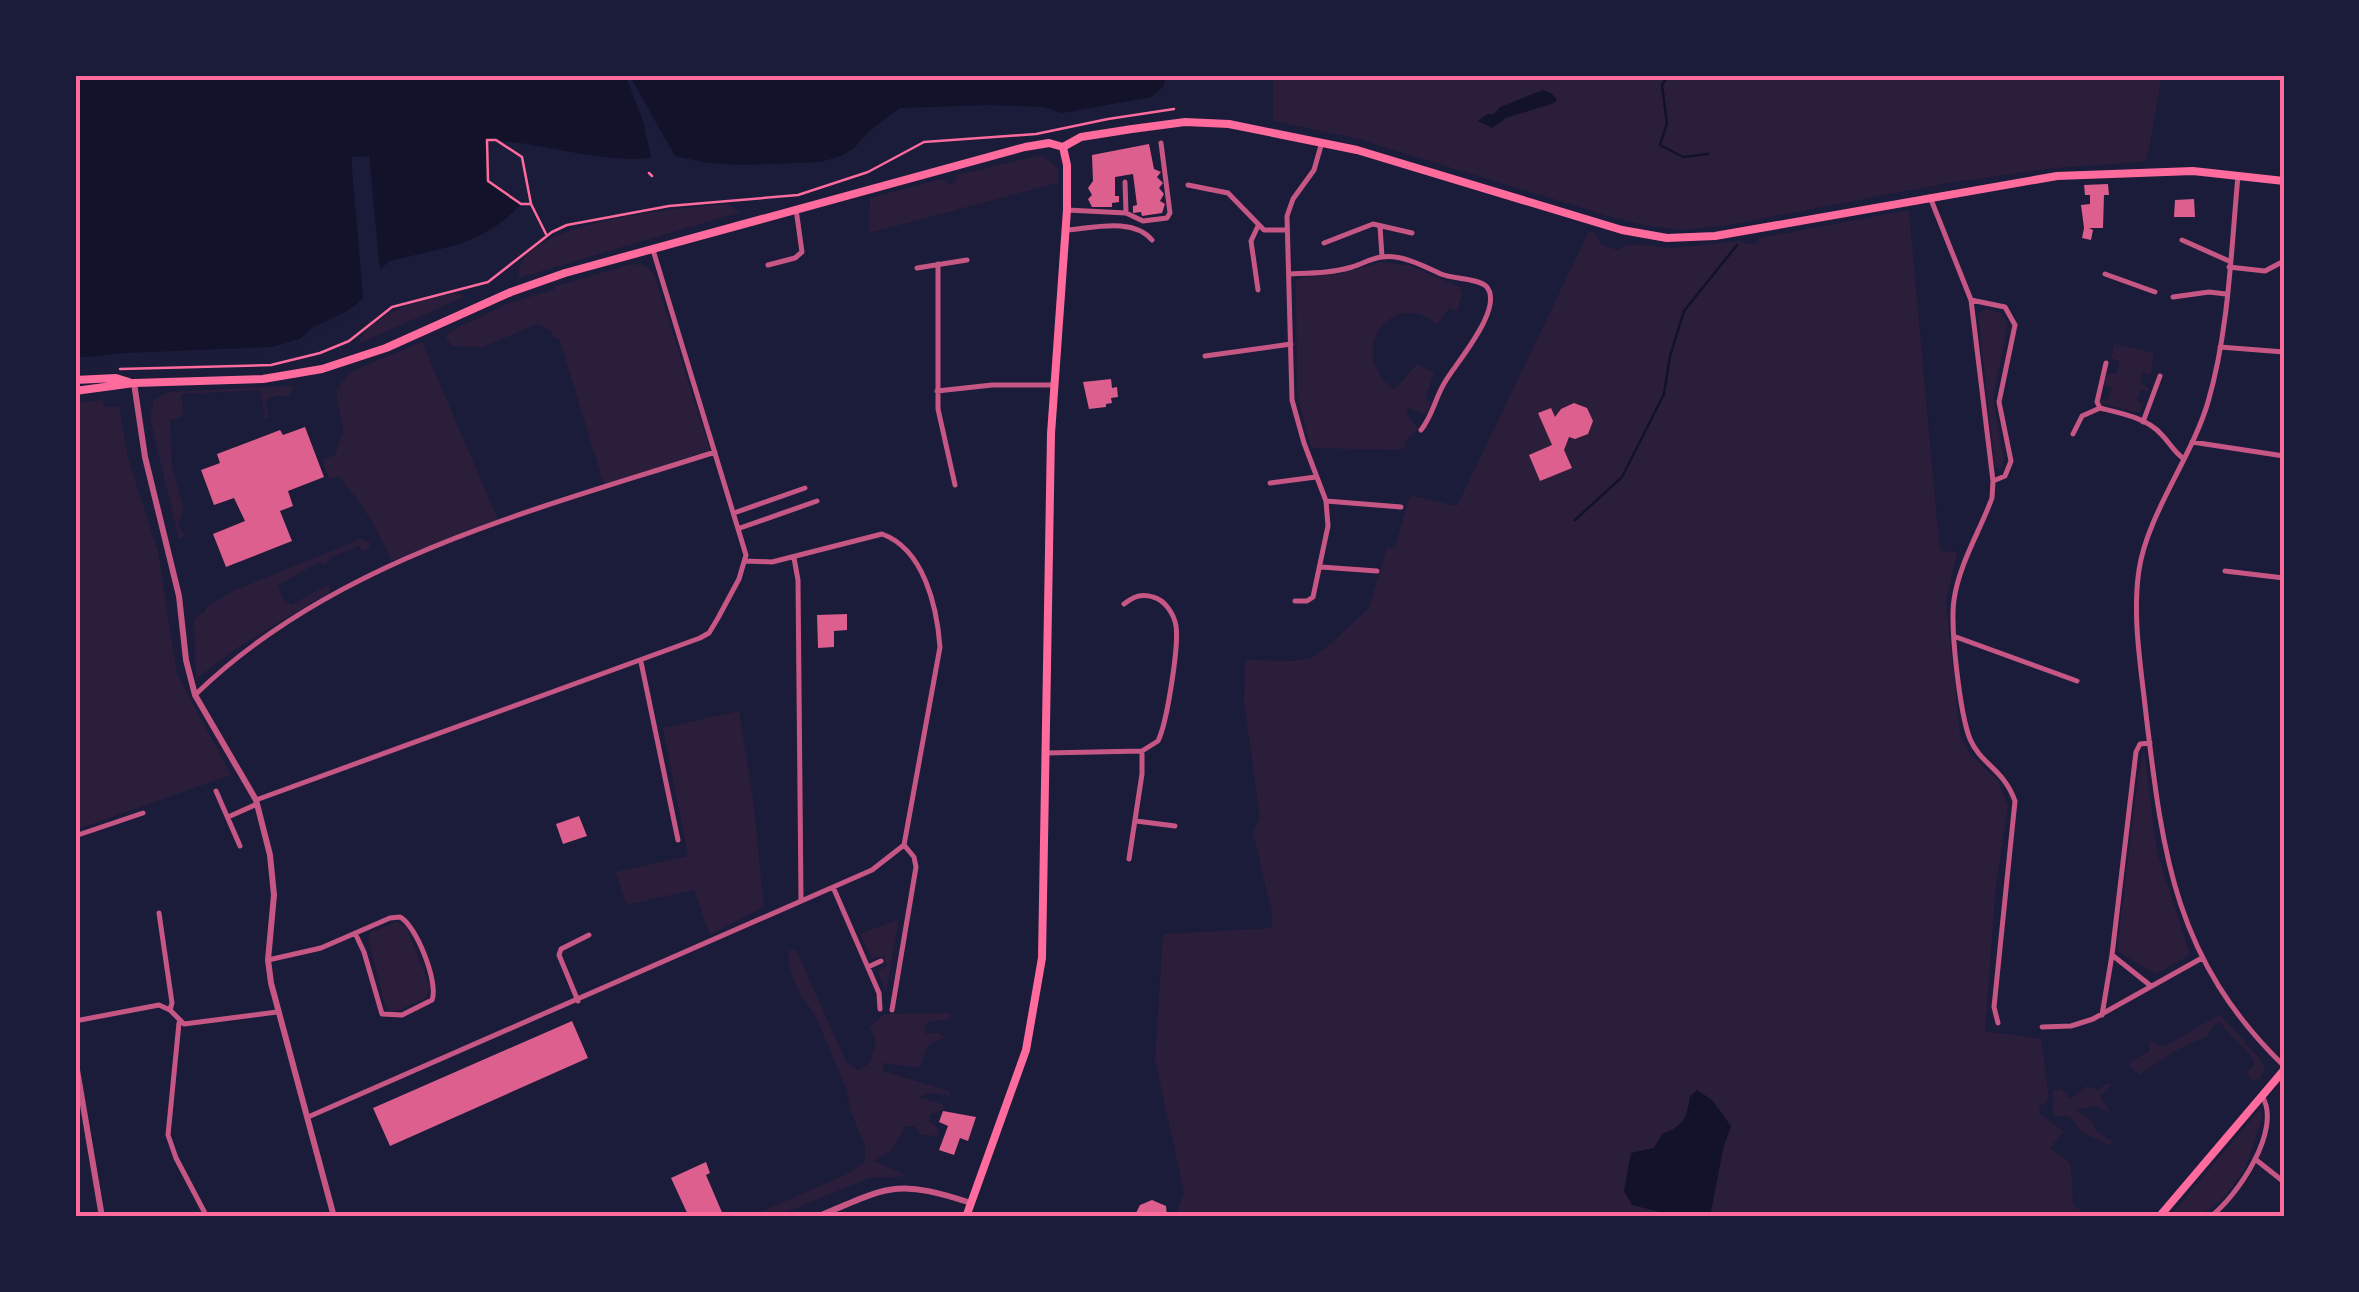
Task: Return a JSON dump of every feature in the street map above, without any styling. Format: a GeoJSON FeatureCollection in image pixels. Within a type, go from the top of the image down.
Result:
{"type":"FeatureCollection","features":[{"type":"Feature","properties":{"kind":"main road"},"geometry":{"type":"LineString","coordinates":[[75,390],[134,383],[264,379],[322,369],[386,348],[511,292],[652,247],[1025,147],[1048,143],[1063,147],[1080,137],[1185,122],[1229,124],[1322,142],[1409,164],[1617,229],[1667,238],[1715,236],[1930,196],[2087,174],[2194,172],[2284,181]]}},
{"type":"Feature","properties":{"kind":"main road"},"geometry":{"type":"LineString","coordinates":[[966,1217],[1026,1050],[1037,1002],[1045,911],[1054,385],[1067,210],[1063,147]]}},
{"type":"Feature","properties":{"kind":"main road"},"geometry":{"type":"LineString","coordinates":[[75,380],[116,378],[134,383]]}},
{"type":"Feature","properties":{"kind":"main road"},"geometry":{"type":"LineString","coordinates":[[2159,1217],[2284,1068]]}},
{"type":"Feature","properties":{"kind":"street"},"geometry":{"type":"LineString","coordinates":[[1294,602],[1310,600],[1328,534],[1326,501],[1294,410],[1286,230],[1290,205],[1314,170],[1322,142]]}},
{"type":"Feature","properties":{"kind":"street"},"geometry":{"type":"LineString","coordinates":[[1067,210],[1126,213],[1144,221],[1167,218],[1170,213],[1161,144]]}},
{"type":"Feature","properties":{"kind":"street"},"geometry":{"type":"LineString","coordinates":[[2238,176],[2220,347],[2208,400],[2139,569],[2138,632],[2162,846],[2182,913],[2202,958],[2243,1024],[2284,1068]]}},
{"type":"Feature","properties":{"kind":"street"},"geometry":{"type":"LineString","coordinates":[[1125,182],[1126,213]]}},
{"type":"Feature","properties":{"kind":"street"},"geometry":{"type":"LineString","coordinates":[[1188,185],[1228,193],[1258,226],[1271,232],[1286,230]]}},
{"type":"Feature","properties":{"kind":"street"},"geometry":{"type":"LineString","coordinates":[[1930,196],[1971,300],[1993,481],[1992,498],[1954,600],[1964,719],[1979,754],[2001,773],[2015,801],[1994,1007],[1998,1023]]}},
{"type":"Feature","properties":{"kind":"street"},"geometry":{"type":"LineString","coordinates":[[768,265],[796,258],[802,252],[796,209]]}},
{"type":"Feature","properties":{"kind":"street"},"geometry":{"type":"LineString","coordinates":[[1066,230],[1130,226],[1144,230],[1152,240]]}},
{"type":"Feature","properties":{"kind":"street"},"geometry":{"type":"LineString","coordinates":[[1258,226],[1251,240],[1258,290]]}},
{"type":"Feature","properties":{"kind":"street"},"geometry":{"type":"LineString","coordinates":[[1324,243],[1365,226],[1412,233]]}},
{"type":"Feature","properties":{"kind":"street"},"geometry":{"type":"LineString","coordinates":[[1380,226],[1382,257]]}},
{"type":"Feature","properties":{"kind":"street"},"geometry":{"type":"LineString","coordinates":[[2182,240],[2229,264],[2264,271],[2284,261]]}},
{"type":"Feature","properties":{"kind":"street"},"geometry":{"type":"LineString","coordinates":[[228,817],[257,802],[641,662],[709,633],[746,561],[652,247]]}},
{"type":"Feature","properties":{"kind":"street"},"geometry":{"type":"LineString","coordinates":[[1289,274],[1335,271],[1382,257],[1482,283],[1490,293],[1489,308],[1466,354],[1442,385],[1430,418],[1421,430]]}},
{"type":"Feature","properties":{"kind":"street"},"geometry":{"type":"LineString","coordinates":[[917,268],[967,260]]}},
{"type":"Feature","properties":{"kind":"street"},"geometry":{"type":"LineString","coordinates":[[938,264],[937,392],[940,425],[955,485]]}},
{"type":"Feature","properties":{"kind":"street"},"geometry":{"type":"LineString","coordinates":[[2105,274],[2155,292]]}},
{"type":"Feature","properties":{"kind":"street"},"geometry":{"type":"LineString","coordinates":[[2173,297],[2226,294]]}},
{"type":"Feature","properties":{"kind":"street"},"geometry":{"type":"LineString","coordinates":[[1971,300],[2005,307],[2015,325],[1998,406],[2010,465],[2005,476],[1993,481]]}},
{"type":"Feature","properties":{"kind":"street"},"geometry":{"type":"LineString","coordinates":[[1205,356],[1292,344]]}},
{"type":"Feature","properties":{"kind":"street"},"geometry":{"type":"LineString","coordinates":[[2220,347],[2284,352]]}},
{"type":"Feature","properties":{"kind":"street"},"geometry":{"type":"LineString","coordinates":[[2100,408],[2106,363]]}},
{"type":"Feature","properties":{"kind":"street"},"geometry":{"type":"LineString","coordinates":[[2143,422],[2160,376]]}},
{"type":"Feature","properties":{"kind":"street"},"geometry":{"type":"LineString","coordinates":[[134,383],[146,457],[179,596],[186,660],[195,695],[257,802],[274,876],[268,960],[277,1012],[334,1217]]}},
{"type":"Feature","properties":{"kind":"street"},"geometry":{"type":"LineString","coordinates":[[937,392],[992,385],[1054,385]]}},
{"type":"Feature","properties":{"kind":"street"},"geometry":{"type":"LineString","coordinates":[[2073,434],[2082,416],[2100,408],[2121,412],[2163,436],[2184,459]]}},
{"type":"Feature","properties":{"kind":"street"},"geometry":{"type":"LineString","coordinates":[[2192,442],[2284,456]]}},
{"type":"Feature","properties":{"kind":"street"},"geometry":{"type":"LineString","coordinates":[[195,695],[256,642],[340,592],[399,563],[478,531],[714,452]]}},
{"type":"Feature","properties":{"kind":"street"},"geometry":{"type":"LineString","coordinates":[[1270,483],[1317,477]]}},
{"type":"Feature","properties":{"kind":"street"},"geometry":{"type":"LineString","coordinates":[[734,513],[806,488]]}},
{"type":"Feature","properties":{"kind":"street"},"geometry":{"type":"LineString","coordinates":[[739,528],[818,501]]}},
{"type":"Feature","properties":{"kind":"street"},"geometry":{"type":"LineString","coordinates":[[1326,501],[1400,507]]}},
{"type":"Feature","properties":{"kind":"street"},"geometry":{"type":"LineString","coordinates":[[308,1117],[784,910],[881,865],[904,845],[940,647],[929,591],[902,545],[882,534],[794,558],[746,561]]}},
{"type":"Feature","properties":{"kind":"street"},"geometry":{"type":"LineString","coordinates":[[794,558],[798,580],[801,900]]}},
{"type":"Feature","properties":{"kind":"street"},"geometry":{"type":"LineString","coordinates":[[1321,566],[1378,572]]}},
{"type":"Feature","properties":{"kind":"street"},"geometry":{"type":"LineString","coordinates":[[2225,571],[2284,578]]}},
{"type":"Feature","properties":{"kind":"street"},"geometry":{"type":"LineString","coordinates":[[1046,753],[1142,751],[1158,742],[1177,629],[1168,608],[1154,597],[1138,596],[1124,604]]}},
{"type":"Feature","properties":{"kind":"street"},"geometry":{"type":"LineString","coordinates":[[1956,637],[2077,681]]}},
{"type":"Feature","properties":{"kind":"street"},"geometry":{"type":"LineString","coordinates":[[641,662],[678,840]]}},
{"type":"Feature","properties":{"kind":"street"},"geometry":{"type":"LineString","coordinates":[[2102,1015],[2136,752],[2140,744],[2150,743]]}},
{"type":"Feature","properties":{"kind":"street"},"geometry":{"type":"LineString","coordinates":[[1129,859],[1142,751]]}},
{"type":"Feature","properties":{"kind":"street"},"geometry":{"type":"LineString","coordinates":[[216,791],[240,846]]}},
{"type":"Feature","properties":{"kind":"street"},"geometry":{"type":"LineString","coordinates":[[75,836],[144,813]]}},
{"type":"Feature","properties":{"kind":"street"},"geometry":{"type":"LineString","coordinates":[[1136,820],[1175,826]]}},
{"type":"Feature","properties":{"kind":"street"},"geometry":{"type":"LineString","coordinates":[[892,1010],[916,867],[914,857],[904,845]]}},
{"type":"Feature","properties":{"kind":"street"},"geometry":{"type":"LineString","coordinates":[[833,887],[879,993],[880,1009]]}},
{"type":"Feature","properties":{"kind":"street"},"geometry":{"type":"LineString","coordinates":[[158,913],[170,1010]]}},
{"type":"Feature","properties":{"kind":"street"},"geometry":{"type":"LineString","coordinates":[[268,960],[303,954],[394,917],[405,918],[436,986],[432,1000],[402,1015],[382,1014],[356,933]]}},
{"type":"Feature","properties":{"kind":"street"},"geometry":{"type":"LineString","coordinates":[[578,1001],[559,955],[561,949],[589,935]]}},
{"type":"Feature","properties":{"kind":"street"},"geometry":{"type":"LineString","coordinates":[[2112,955],[2151,986]]}},
{"type":"Feature","properties":{"kind":"street"},"geometry":{"type":"LineString","coordinates":[[2042,1028],[2072,1026],[2102,1015],[2202,958]]}},
{"type":"Feature","properties":{"kind":"street"},"geometry":{"type":"LineString","coordinates":[[868,967],[882,961]]}},
{"type":"Feature","properties":{"kind":"street"},"geometry":{"type":"LineString","coordinates":[[75,1020],[164,1006],[180,1023],[168,1136],[207,1217]]}},
{"type":"Feature","properties":{"kind":"street"},"geometry":{"type":"LineString","coordinates":[[180,1023],[277,1012]]}},
{"type":"Feature","properties":{"kind":"street"},"geometry":{"type":"LineString","coordinates":[[75,1058],[102,1217]]}},
{"type":"Feature","properties":{"kind":"street"},"geometry":{"type":"LineString","coordinates":[[2210,1217],[2222,1213],[2255,1160],[2266,1111],[2262,1096]]}},
{"type":"Feature","properties":{"kind":"street"},"geometry":{"type":"LineString","coordinates":[[2255,1160],[2284,1182]]}},
{"type":"Feature","properties":{"kind":"street"},"geometry":{"type":"LineString","coordinates":[[817,1217],[894,1186],[938,1192],[972,1203]]}},
{"type":"Feature","properties":{"kind":"path"},"geometry":{"type":"LineString","coordinates":[[110,369],[271,365],[306,358],[349,340],[392,307],[488,282],[547,235],[567,226],[669,206],[798,195],[868,172],[924,142],[1036,134],[1108,118],[1174,110]]}},
{"type":"Feature","properties":{"kind":"path"},"geometry":{"type":"LineString","coordinates":[[531,204],[521,204],[488,180],[488,140],[496,140],[522,157],[531,204],[547,235]]}},
{"type":"Feature","properties":{"kind":"shaded area"},"geometry":{"type":"Polygon","coordinates":[[[75,75],[1167,75],[1163,87],[1151,97],[1062,113],[1044,107],[990,105],[900,108],[841,156],[820,162],[742,165],[675,156],[630,76],[627,79],[643,121],[651,158],[609,158],[488,140],[488,181],[521,204],[476,237],[390,261],[380,269],[369,156],[351,157],[363,299],[300,339],[273,347],[75,358],[75,75]]]}},
{"type":"Feature","properties":{"kind":"shaded area"},"geometry":{"type":"Polygon","coordinates":[[[1273,75],[2162,75],[2147,159],[2141,162],[2054,168],[1948,183],[1728,225],[1681,230],[1608,216],[1355,138],[1273,121],[1273,75]]]}},
{"type":"Feature","properties":{"kind":"shaded area"},"geometry":{"type":"Polygon","coordinates":[[[1543,90],[1557,100],[1506,118],[1492,128],[1478,121],[1500,107],[1543,90]]]}},
{"type":"Feature","properties":{"kind":"shaded area"},"geometry":{"type":"Polygon","coordinates":[[[1042,155],[1058,169],[1058,183],[869,233],[870,198],[942,179],[954,183],[957,175],[1042,155]]]}},
{"type":"Feature","properties":{"kind":"shaded area"},"geometry":{"type":"Polygon","coordinates":[[[727,204],[740,212],[519,278],[525,258],[543,243],[572,230],[642,214],[727,204]]]}},
{"type":"Feature","properties":{"kind":"shaded area"},"geometry":{"type":"Polygon","coordinates":[[[1909,210],[1938,532],[1941,551],[1957,552],[1946,601],[1960,735],[1970,754],[1998,781],[2008,807],[1996,885],[1985,1031],[2041,1039],[2049,1097],[2043,1106],[2040,1104],[2039,1113],[2064,1132],[2050,1148],[2071,1164],[2073,1204],[2089,1217],[1175,1217],[1184,1192],[1155,1060],[1163,934],[1272,928],[1253,832],[1260,818],[1244,701],[1245,660],[1295,661],[1311,658],[1328,646],[1369,608],[1387,547],[1395,548],[1410,495],[1457,506],[1589,231],[1595,233],[1603,246],[1618,250],[1628,244],[1674,248],[1738,241],[1755,245],[1759,238],[1909,210]]]}},
{"type":"Feature","properties":{"kind":"shaded area"},"geometry":{"type":"Polygon","coordinates":[[[1381,262],[1411,266],[1459,287],[1462,294],[1457,311],[1449,308],[1437,325],[1422,315],[1406,313],[1392,317],[1374,341],[1373,357],[1379,374],[1394,390],[1417,364],[1434,373],[1425,399],[1432,402],[1426,414],[1408,408],[1407,415],[1419,429],[1405,441],[1407,446],[1397,450],[1311,448],[1297,393],[1296,280],[1340,274],[1381,262]]]}},
{"type":"Feature","properties":{"kind":"shaded area"},"geometry":{"type":"Polygon","coordinates":[[[632,264],[644,265],[654,274],[710,450],[604,485],[559,338],[555,339],[551,331],[538,324],[483,347],[452,346],[446,338],[451,331],[509,303],[632,264]]]}},
{"type":"Feature","properties":{"kind":"shaded area"},"geometry":{"type":"Polygon","coordinates":[[[456,293],[466,296],[358,344],[364,333],[386,315],[456,293]]]}},
{"type":"Feature","properties":{"kind":"shaded area"},"geometry":{"type":"Polygon","coordinates":[[[1986,309],[2001,313],[2008,323],[1993,398],[2004,460],[2001,470],[1995,467],[1978,314],[1986,309]]]}},
{"type":"Feature","properties":{"kind":"shaded area"},"geometry":{"type":"Polygon","coordinates":[[[422,342],[498,520],[391,561],[362,506],[339,476],[329,479],[322,460],[335,455],[343,432],[336,391],[350,372],[422,342]]]}},
{"type":"Feature","properties":{"kind":"shaded area"},"geometry":{"type":"Polygon","coordinates":[[[2114,344],[2154,353],[2151,374],[2142,373],[2141,383],[2150,389],[2141,390],[2137,400],[2144,405],[2139,413],[2100,403],[2101,399],[2108,400],[2112,388],[2104,385],[2107,373],[2117,374],[2119,361],[2111,358],[2114,344]]]}},
{"type":"Feature","properties":{"kind":"shaded area"},"geometry":{"type":"Polygon","coordinates":[[[295,388],[287,397],[278,395],[265,400],[269,418],[265,419],[260,390],[181,394],[184,416],[170,420],[172,466],[184,509],[178,525],[186,536],[179,539],[150,418],[154,400],[168,392],[295,388]]]}},
{"type":"Feature","properties":{"kind":"shaded area"},"geometry":{"type":"Polygon","coordinates":[[[103,400],[104,407],[119,406],[128,458],[158,552],[177,674],[231,775],[75,830],[75,403],[103,400]]]}},
{"type":"Feature","properties":{"kind":"shaded area"},"geometry":{"type":"Polygon","coordinates":[[[360,539],[370,542],[369,549],[362,552],[359,546],[278,585],[283,599],[291,605],[329,584],[330,592],[235,649],[196,679],[194,623],[206,607],[231,592],[360,539]]]}},
{"type":"Feature","properties":{"kind":"shaded area"},"geometry":{"type":"Polygon","coordinates":[[[739,711],[764,907],[710,935],[694,890],[626,905],[616,872],[688,856],[663,728],[739,711]]]}},
{"type":"Feature","properties":{"kind":"shaded area"},"geometry":{"type":"Polygon","coordinates":[[[2144,750],[2157,852],[2190,955],[2156,974],[2119,952],[2118,942],[2144,750]]]}},
{"type":"Feature","properties":{"kind":"shaded area"},"geometry":{"type":"Polygon","coordinates":[[[899,919],[886,993],[878,971],[887,966],[883,956],[872,959],[860,934],[899,919]]]}},
{"type":"Feature","properties":{"kind":"shaded area"},"geometry":{"type":"Polygon","coordinates":[[[397,922],[406,927],[430,987],[426,998],[390,1011],[385,1005],[368,938],[371,932],[397,922]]]}},
{"type":"Feature","properties":{"kind":"shaded area"},"geometry":{"type":"Polygon","coordinates":[[[796,950],[847,1063],[858,1070],[870,1063],[876,1041],[870,1027],[884,1014],[949,1013],[948,1020],[930,1021],[924,1027],[926,1034],[938,1032],[945,1038],[928,1045],[920,1068],[884,1063],[883,1071],[949,1091],[950,1096],[928,1093],[918,1097],[943,1104],[944,1109],[930,1115],[929,1121],[939,1129],[937,1136],[922,1135],[914,1126],[905,1126],[892,1150],[874,1161],[906,1175],[869,1178],[775,1217],[749,1217],[847,1174],[865,1162],[865,1146],[846,1088],[815,1015],[791,972],[788,951],[796,950]]]}},
{"type":"Feature","properties":{"kind":"shaded area"},"geometry":{"type":"Polygon","coordinates":[[[2220,1014],[2260,1059],[2265,1068],[2260,1079],[2251,1079],[2247,1072],[2255,1064],[2252,1058],[2221,1022],[2212,1027],[2207,1037],[2181,1048],[2139,1075],[2129,1066],[2150,1051],[2149,1041],[2163,1047],[2220,1014]]]}},
{"type":"Feature","properties":{"kind":"shaded area"},"geometry":{"type":"Polygon","coordinates":[[[2112,1084],[2100,1096],[2110,1113],[2095,1106],[2076,1110],[2092,1121],[2097,1132],[2114,1142],[2108,1145],[2082,1132],[2069,1116],[2053,1116],[2053,1090],[2061,1089],[2070,1099],[2087,1086],[2098,1090],[2112,1084]]]}},
{"type":"Feature","properties":{"kind":"shaded area"},"geometry":{"type":"Polygon","coordinates":[[[1697,1090],[1712,1100],[1731,1126],[1710,1217],[1663,1217],[1660,1212],[1632,1205],[1624,1191],[1631,1153],[1654,1148],[1662,1134],[1680,1124],[1690,1096],[1697,1090]]]}},
{"type":"Feature","properties":{"kind":"shaded area"},"geometry":{"type":"Polygon","coordinates":[[[2259,1110],[2263,1115],[2246,1167],[2225,1197],[2198,1217],[2169,1217],[2259,1110]]]}},
{"type":"Feature","properties":{"kind":"pier"},"geometry":{"type":"Polygon","coordinates":[[[357,306],[360,310],[315,332],[303,344],[274,351],[75,363],[75,358],[125,353],[273,347],[300,339],[312,328],[357,306]]]}},
{"type":"Feature","properties":{"kind":"building"},"geometry":{"type":"Polygon","coordinates":[[[1149,144],[1154,169],[1161,172],[1157,177],[1163,183],[1159,188],[1164,194],[1160,201],[1165,204],[1162,213],[1133,213],[1133,206],[1137,205],[1133,174],[1115,177],[1115,196],[1119,196],[1119,202],[1112,203],[1112,207],[1092,207],[1088,188],[1093,181],[1092,155],[1149,144]]]}},
{"type":"Feature","properties":{"kind":"building"},"geometry":{"type":"Polygon","coordinates":[[[2108,184],[2103,228],[2089,228],[2093,230],[2091,240],[2082,238],[2081,205],[2090,204],[2084,185],[2108,184]]]}},
{"type":"Feature","properties":{"kind":"building"},"geometry":{"type":"Polygon","coordinates":[[[2194,199],[2195,217],[2174,217],[2175,200],[2194,199]]]}},
{"type":"Feature","properties":{"kind":"building"},"geometry":{"type":"Polygon","coordinates":[[[1111,379],[1118,397],[1111,398],[1112,403],[1106,407],[1089,409],[1083,382],[1111,379]]]}},
{"type":"Feature","properties":{"kind":"building"},"geometry":{"type":"Polygon","coordinates":[[[1574,403],[1587,408],[1593,421],[1588,434],[1569,437],[1564,450],[1572,468],[1540,481],[1529,455],[1552,445],[1538,413],[1551,408],[1555,417],[1574,403]]]}},
{"type":"Feature","properties":{"kind":"building"},"geometry":{"type":"Polygon","coordinates":[[[305,427],[324,477],[288,491],[293,506],[280,511],[292,541],[226,567],[213,534],[245,521],[234,498],[214,505],[201,470],[220,463],[217,454],[280,430],[283,435],[305,427]]]}},
{"type":"Feature","properties":{"kind":"building"},"geometry":{"type":"Polygon","coordinates":[[[847,614],[847,630],[834,631],[834,647],[818,648],[817,615],[847,614]]]}},
{"type":"Feature","properties":{"kind":"building"},"geometry":{"type":"Polygon","coordinates":[[[579,816],[587,836],[563,844],[556,824],[579,816]]]}},
{"type":"Feature","properties":{"kind":"building"},"geometry":{"type":"Polygon","coordinates":[[[572,1021],[588,1058],[390,1146],[373,1108],[572,1021]]]}},
{"type":"Feature","properties":{"kind":"building"},"geometry":{"type":"Polygon","coordinates":[[[943,1111],[976,1117],[968,1141],[960,1138],[954,1155],[939,1150],[948,1126],[939,1122],[943,1111]]]}},
{"type":"Feature","properties":{"kind":"building"},"geometry":{"type":"Polygon","coordinates":[[[706,1162],[710,1173],[706,1175],[724,1217],[689,1217],[671,1178],[706,1162]]]}},
{"type":"Feature","properties":{"kind":"building"},"geometry":{"type":"Polygon","coordinates":[[[1152,1200],[1166,1206],[1167,1217],[1134,1217],[1140,1205],[1152,1200]]]}},
{"type":"Feature","properties":{"kind":"waterway"},"geometry":{"type":"LineString","coordinates":[[1668,75],[1662,85],[1667,123],[1660,145],[1683,157],[1708,154]]}},
{"type":"Feature","properties":{"kind":"waterway"},"geometry":{"type":"LineString","coordinates":[[1575,520],[1622,477],[1664,394],[1670,356],[1684,311],[1737,245]]}}]}
